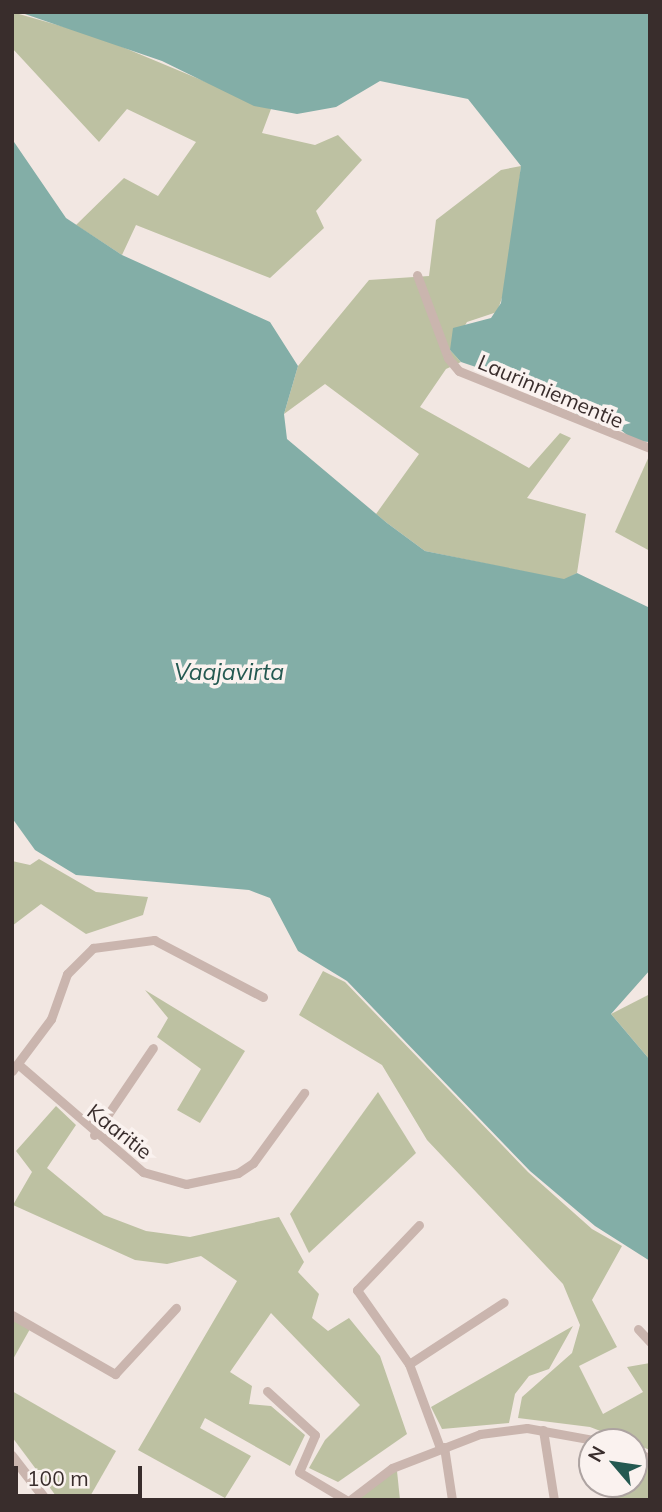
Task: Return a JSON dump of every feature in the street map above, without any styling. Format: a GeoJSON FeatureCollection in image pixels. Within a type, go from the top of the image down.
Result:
{"type":"FeatureCollection","features":[{"type":"Feature","properties":{"kind":"street","name":"Laurinniementie"},"geometry":{"type":"LineString","coordinates":[[417,275],[448,358],[460,370],[650,448]]}},
{"type":"Feature","properties":{"kind":"street"},"geometry":{"type":"LineString","coordinates":[[15,1068],[51,1019],[66,974],[93,948],[154,940],[264,997]]}},
{"type":"Feature","properties":{"kind":"street"},"geometry":{"type":"LineString","coordinates":[[94,1135],[153,1048]]}},
{"type":"Feature","properties":{"kind":"street","name":"Kaaritie"},"geometry":{"type":"LineString","coordinates":[[15,1068],[94,1135],[161,1181],[209,1182],[253,1163],[304,1093]]}},
{"type":"Feature","properties":{"kind":"street"},"geometry":{"type":"LineString","coordinates":[[419,1225],[357,1290],[409,1364],[442,1448],[452,1500]]}},
{"type":"Feature","properties":{"kind":"street"},"geometry":{"type":"LineString","coordinates":[[409,1364],[504,1302]]}},
{"type":"Feature","properties":{"kind":"street"},"geometry":{"type":"LineString","coordinates":[[12,1315],[116,1374],[176,1308]]}},
{"type":"Feature","properties":{"kind":"street"},"geometry":{"type":"LineString","coordinates":[[638,1329],[650,1342]]}},
{"type":"Feature","properties":{"kind":"street"},"geometry":{"type":"LineString","coordinates":[[267,1391],[315,1435],[299,1472],[348,1500],[370,1479],[480,1434],[543,1430],[578,1437]]}},
{"type":"Feature","properties":{"kind":"street"},"geometry":{"type":"LineString","coordinates":[[543,1430],[554,1500]]}},
{"type":"Feature","properties":{"kind":"street"},"geometry":{"type":"LineString","coordinates":[[12,1455],[46,1500]]}},
{"type":"Feature","properties":{"kind":"green space"},"geometry":{"type":"Polygon","coordinates":[[[12,12],[96,36],[271,109],[262,133],[315,145],[338,135],[362,160],[316,211],[324,228],[270,278],[136,225],[122,255],[76,225],[124,178],[158,196],[196,142],[127,109],[99,142],[12,48],[12,12]]]}},
{"type":"Feature","properties":{"kind":"green space"},"geometry":{"type":"Polygon","coordinates":[[[521,166],[509,278],[497,312],[467,322],[450,350],[461,362],[446,369],[420,407],[529,468],[560,433],[571,438],[527,498],[586,514],[577,573],[564,580],[425,551],[376,514],[419,454],[325,384],[284,414],[298,366],[369,280],[429,276],[436,220],[501,170],[521,166]]]}},
{"type":"Feature","properties":{"kind":"green space"},"geometry":{"type":"Polygon","coordinates":[[[650,454],[650,551],[615,532],[650,454]]]}},
{"type":"Feature","properties":{"kind":"green space"},"geometry":{"type":"Polygon","coordinates":[[[39,859],[96,892],[148,897],[143,915],[86,934],[41,904],[12,926],[12,861],[30,865],[39,859]]]}},
{"type":"Feature","properties":{"kind":"green space"},"geometry":{"type":"Polygon","coordinates":[[[323,971],[345,982],[528,1172],[592,1229],[622,1246],[592,1300],[617,1347],[579,1366],[603,1414],[643,1392],[627,1367],[650,1363],[650,1450],[648,1428],[593,1428],[518,1418],[522,1397],[572,1353],[580,1325],[563,1284],[427,1140],[382,1065],[299,1015],[323,971]]]}},
{"type":"Feature","properties":{"kind":"green space"},"geometry":{"type":"Polygon","coordinates":[[[145,990],[245,1051],[200,1123],[177,1110],[201,1069],[157,1037],[168,1018],[145,990]]]}},
{"type":"Feature","properties":{"kind":"green space"},"geometry":{"type":"Polygon","coordinates":[[[650,994],[650,1060],[611,1014],[650,994]]]}},
{"type":"Feature","properties":{"kind":"green space"},"geometry":{"type":"Polygon","coordinates":[[[378,1092],[416,1153],[309,1253],[290,1214],[378,1092]]]}},
{"type":"Feature","properties":{"kind":"green space"},"geometry":{"type":"Polygon","coordinates":[[[56,1106],[76,1125],[47,1168],[104,1215],[146,1231],[190,1237],[279,1217],[304,1262],[298,1272],[319,1294],[312,1318],[328,1331],[349,1318],[380,1356],[407,1434],[338,1482],[309,1468],[325,1440],[360,1405],[271,1313],[230,1372],[252,1386],[249,1404],[271,1406],[305,1435],[290,1466],[205,1418],[200,1428],[251,1456],[225,1498],[138,1450],[237,1281],[201,1256],[167,1264],[135,1260],[13,1205],[32,1172],[16,1151],[56,1106]]]}},
{"type":"Feature","properties":{"kind":"green space"},"geometry":{"type":"Polygon","coordinates":[[[12,1319],[30,1329],[12,1361],[12,1319]]]}},
{"type":"Feature","properties":{"kind":"green space"},"geometry":{"type":"Polygon","coordinates":[[[573,1326],[549,1369],[529,1376],[515,1394],[509,1423],[442,1429],[431,1407],[573,1326]]]}},
{"type":"Feature","properties":{"kind":"green space"},"geometry":{"type":"Polygon","coordinates":[[[12,1391],[116,1451],[88,1500],[59,1500],[12,1437],[12,1391]]]}},
{"type":"Feature","properties":{"kind":"green space"},"geometry":{"type":"Polygon","coordinates":[[[648,1460],[650,1461],[650,1500],[611,1500],[648,1498],[648,1460]]]}},
{"type":"Feature","properties":{"kind":"green space"},"geometry":{"type":"Polygon","coordinates":[[[397,1471],[400,1500],[356,1500],[392,1472],[397,1471]]]}},
{"type":"Feature","properties":{"kind":"water"},"geometry":{"type":"Polygon","coordinates":[[[19,12],[650,12],[650,442],[634,441],[614,424],[594,425],[523,383],[461,362],[450,350],[453,328],[491,318],[501,303],[521,166],[468,99],[380,81],[336,107],[297,114],[254,106],[162,61],[19,12]]]}},
{"type":"Feature","properties":{"kind":"water","name":"Vaajavirta"},"geometry":{"type":"Polygon","coordinates":[[[12,139],[66,218],[122,255],[270,322],[298,366],[284,414],[287,439],[387,523],[425,551],[564,579],[577,573],[650,608],[650,970],[611,1014],[650,1060],[650,1261],[595,1226],[530,1171],[347,981],[298,951],[270,898],[249,890],[76,875],[35,850],[12,818],[12,139]]]}}]}
